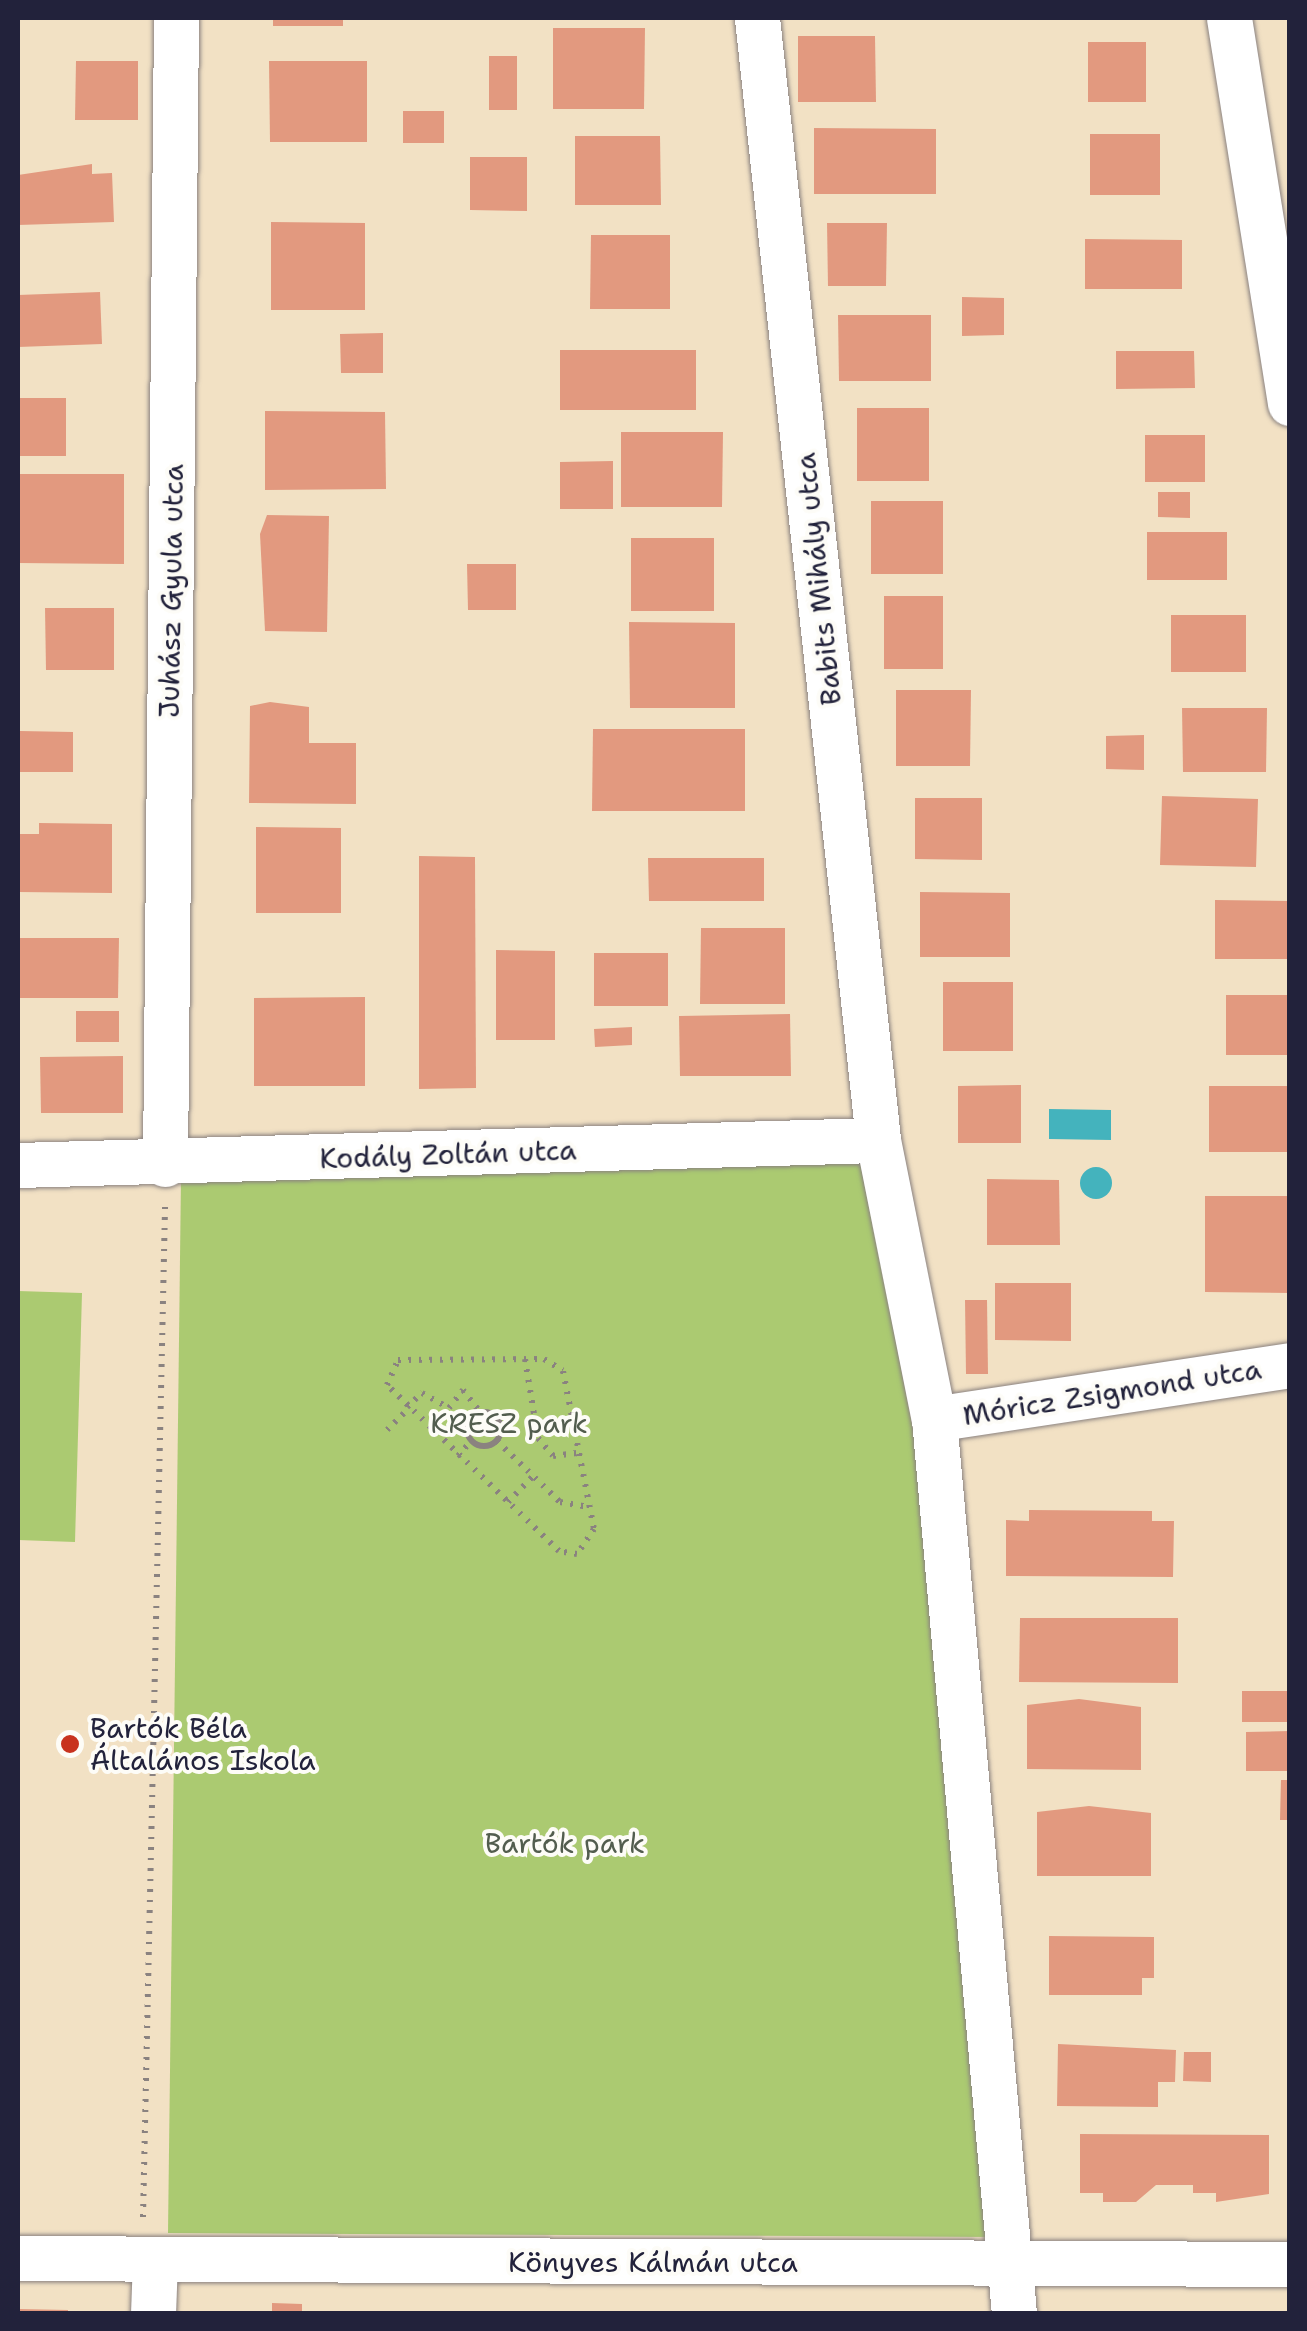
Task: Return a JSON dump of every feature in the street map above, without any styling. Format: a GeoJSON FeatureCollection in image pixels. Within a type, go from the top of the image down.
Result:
{"type":"FeatureCollection","features":[{"type":"Feature","properties":{"kind":"street","name":"Juhász Gyula utca"},"geometry":{"type":"LineString","coordinates":[[166,1164],[176,18]]}},
{"type":"Feature","properties":{"kind":"street","name":"Babits Mihály utca"},"geometry":{"type":"LineString","coordinates":[[757,18],[878,1140],[934,1419],[1016,2263],[1014,2314]]}},
{"type":"Feature","properties":{"kind":"street"},"geometry":{"type":"LineString","coordinates":[[1229,18],[1290,403]]}},
{"type":"Feature","properties":{"kind":"street","name":"Kodály Zoltán utca"},"geometry":{"type":"LineString","coordinates":[[18,1165],[166,1164],[878,1140]]}},
{"type":"Feature","properties":{"kind":"street","name":"Móricz Zsigmond utca"},"geometry":{"type":"LineString","coordinates":[[934,1419],[1290,1365]]}},
{"type":"Feature","properties":{"kind":"street","name":"Könyves Kálmán utca"},"geometry":{"type":"LineString","coordinates":[[18,2258],[1290,2264]]}},
{"type":"Feature","properties":{"kind":"street"},"geometry":{"type":"LineString","coordinates":[[148,2260],[154,2314]]}},
{"type":"Feature","properties":{"kind":"path"},"geometry":{"type":"LineString","coordinates":[[148,2260],[166,1164]]}},
{"type":"Feature","properties":{"kind":"path"},"geometry":{"type":"LineString","coordinates":[[525,1359],[538,1438],[553,1456],[580,1453]]}},
{"type":"Feature","properties":{"kind":"path"},"geometry":{"type":"LineString","coordinates":[[525,1359],[563,1372],[593,1540],[568,1554],[458,1456],[387,1386],[398,1360],[525,1359]]}},
{"type":"Feature","properties":{"kind":"path"},"geometry":{"type":"LineString","coordinates":[[387,1430],[422,1393],[449,1408],[463,1390],[480,1412],[496,1417],[497,1441],[533,1476],[567,1506],[590,1507]]}},
{"type":"Feature","properties":{"kind":"path"},"geometry":{"type":"LineString","coordinates":[[471,1441],[467,1424],[480,1412]]}},
{"type":"Feature","properties":{"kind":"path"},"geometry":{"type":"LineString","coordinates":[[458,1456],[471,1441],[497,1441]]}},
{"type":"Feature","properties":{"kind":"path"},"geometry":{"type":"LineString","coordinates":[[508,1502],[533,1476]]}},
{"type":"Feature","properties":{"kind":"green space","name":"Bartók park"},"geometry":{"type":"Polygon","coordinates":[[[860,1158],[924,1486],[999,2237],[168,2233],[181,1178],[860,1158]]]}},
{"type":"Feature","properties":{"kind":"green space"},"geometry":{"type":"Polygon","coordinates":[[[18,1291],[82,1293],[75,1542],[18,1540],[18,1291]]]}},
{"type":"Feature","properties":{"kind":"water"},"geometry":{"type":"Polygon","coordinates":[[[1049,1109],[1111,1110],[1111,1140],[1049,1139],[1049,1109]]]}},
{"type":"Feature","properties":{"kind":"water"},"geometry":{"type":"Polygon","coordinates":[[[1096,1167],[1107,1172],[1112,1183],[1107,1194],[1096,1199],[1085,1194],[1080,1183],[1085,1172],[1096,1167]]]}},
{"type":"Feature","properties":{"kind":"building"},"geometry":{"type":"Polygon","coordinates":[[[273,18],[343,18],[343,26],[273,26],[273,18]]]}},
{"type":"Feature","properties":{"kind":"building"},"geometry":{"type":"Polygon","coordinates":[[[553,28],[645,28],[644,109],[553,109],[553,28]]]}},
{"type":"Feature","properties":{"kind":"building"},"geometry":{"type":"Polygon","coordinates":[[[798,36],[875,36],[876,102],[798,102],[798,36]]]}},
{"type":"Feature","properties":{"kind":"building"},"geometry":{"type":"Polygon","coordinates":[[[1088,42],[1146,42],[1146,102],[1088,102],[1088,42]]]}},
{"type":"Feature","properties":{"kind":"building"},"geometry":{"type":"Polygon","coordinates":[[[489,56],[517,56],[517,110],[489,110],[489,56]]]}},
{"type":"Feature","properties":{"kind":"building"},"geometry":{"type":"Polygon","coordinates":[[[76,61],[138,61],[138,120],[75,120],[76,61]]]}},
{"type":"Feature","properties":{"kind":"building"},"geometry":{"type":"Polygon","coordinates":[[[269,61],[367,61],[367,142],[270,142],[269,61]]]}},
{"type":"Feature","properties":{"kind":"building"},"geometry":{"type":"Polygon","coordinates":[[[403,111],[444,111],[444,143],[403,143],[403,111]]]}},
{"type":"Feature","properties":{"kind":"building"},"geometry":{"type":"Polygon","coordinates":[[[814,128],[936,129],[936,194],[814,194],[814,128]]]}},
{"type":"Feature","properties":{"kind":"building"},"geometry":{"type":"Polygon","coordinates":[[[1090,134],[1160,134],[1160,195],[1090,195],[1090,134]]]}},
{"type":"Feature","properties":{"kind":"building"},"geometry":{"type":"Polygon","coordinates":[[[575,136],[660,136],[661,205],[575,205],[575,136]]]}},
{"type":"Feature","properties":{"kind":"building"},"geometry":{"type":"Polygon","coordinates":[[[470,157],[527,157],[527,211],[470,210],[470,157]]]}},
{"type":"Feature","properties":{"kind":"building"},"geometry":{"type":"Polygon","coordinates":[[[92,164],[92,174],[112,173],[114,222],[18,225],[18,175],[92,164]]]}},
{"type":"Feature","properties":{"kind":"building"},"geometry":{"type":"Polygon","coordinates":[[[271,222],[365,223],[365,310],[271,310],[271,222]]]}},
{"type":"Feature","properties":{"kind":"building"},"geometry":{"type":"Polygon","coordinates":[[[827,223],[887,223],[886,286],[828,286],[827,223]]]}},
{"type":"Feature","properties":{"kind":"building"},"geometry":{"type":"Polygon","coordinates":[[[591,235],[670,235],[670,309],[590,309],[591,235]]]}},
{"type":"Feature","properties":{"kind":"building"},"geometry":{"type":"Polygon","coordinates":[[[1085,239],[1182,240],[1182,289],[1085,289],[1085,239]]]}},
{"type":"Feature","properties":{"kind":"building"},"geometry":{"type":"Polygon","coordinates":[[[100,292],[102,344],[18,347],[18,295],[100,292]]]}},
{"type":"Feature","properties":{"kind":"building"},"geometry":{"type":"Polygon","coordinates":[[[962,297],[1004,298],[1004,335],[962,336],[962,297]]]}},
{"type":"Feature","properties":{"kind":"building"},"geometry":{"type":"Polygon","coordinates":[[[838,315],[931,315],[931,381],[839,381],[838,315]]]}},
{"type":"Feature","properties":{"kind":"building"},"geometry":{"type":"Polygon","coordinates":[[[383,333],[383,373],[341,373],[340,334],[383,333]]]}},
{"type":"Feature","properties":{"kind":"building"},"geometry":{"type":"Polygon","coordinates":[[[560,350],[696,350],[696,410],[560,410],[560,350]]]}},
{"type":"Feature","properties":{"kind":"building"},"geometry":{"type":"Polygon","coordinates":[[[1116,351],[1194,351],[1195,388],[1116,389],[1116,351]]]}},
{"type":"Feature","properties":{"kind":"building"},"geometry":{"type":"Polygon","coordinates":[[[18,398],[66,398],[66,456],[18,456],[18,398]]]}},
{"type":"Feature","properties":{"kind":"building"},"geometry":{"type":"Polygon","coordinates":[[[857,408],[929,408],[929,481],[857,481],[857,408]]]}},
{"type":"Feature","properties":{"kind":"building"},"geometry":{"type":"Polygon","coordinates":[[[265,411],[385,412],[386,489],[265,490],[265,411]]]}},
{"type":"Feature","properties":{"kind":"building"},"geometry":{"type":"Polygon","coordinates":[[[621,432],[723,432],[722,507],[621,507],[621,432]]]}},
{"type":"Feature","properties":{"kind":"building"},"geometry":{"type":"Polygon","coordinates":[[[1145,435],[1205,435],[1205,482],[1145,482],[1145,435]]]}},
{"type":"Feature","properties":{"kind":"building"},"geometry":{"type":"Polygon","coordinates":[[[613,461],[613,509],[560,509],[560,462],[613,461]]]}},
{"type":"Feature","properties":{"kind":"building"},"geometry":{"type":"Polygon","coordinates":[[[18,474],[124,474],[124,564],[18,563],[18,474]]]}},
{"type":"Feature","properties":{"kind":"building"},"geometry":{"type":"Polygon","coordinates":[[[1158,492],[1190,492],[1190,518],[1158,517],[1158,492]]]}},
{"type":"Feature","properties":{"kind":"building"},"geometry":{"type":"Polygon","coordinates":[[[871,501],[943,501],[943,574],[871,574],[871,501]]]}},
{"type":"Feature","properties":{"kind":"building"},"geometry":{"type":"Polygon","coordinates":[[[267,515],[329,516],[327,632],[265,631],[260,534],[267,515]]]}},
{"type":"Feature","properties":{"kind":"building"},"geometry":{"type":"Polygon","coordinates":[[[1147,532],[1227,532],[1227,580],[1147,580],[1147,532]]]}},
{"type":"Feature","properties":{"kind":"building"},"geometry":{"type":"Polygon","coordinates":[[[631,538],[714,538],[714,611],[631,611],[631,538]]]}},
{"type":"Feature","properties":{"kind":"building"},"geometry":{"type":"Polygon","coordinates":[[[467,564],[516,564],[516,610],[468,610],[467,564]]]}},
{"type":"Feature","properties":{"kind":"building"},"geometry":{"type":"Polygon","coordinates":[[[884,596],[943,596],[943,669],[884,669],[884,596]]]}},
{"type":"Feature","properties":{"kind":"building"},"geometry":{"type":"Polygon","coordinates":[[[45,608],[114,608],[114,670],[46,670],[45,608]]]}},
{"type":"Feature","properties":{"kind":"building"},"geometry":{"type":"Polygon","coordinates":[[[1171,615],[1246,615],[1246,672],[1171,672],[1171,615]]]}},
{"type":"Feature","properties":{"kind":"building"},"geometry":{"type":"Polygon","coordinates":[[[629,622],[735,623],[735,708],[630,708],[629,622]]]}},
{"type":"Feature","properties":{"kind":"building"},"geometry":{"type":"Polygon","coordinates":[[[896,690],[971,690],[970,766],[896,766],[896,690]]]}},
{"type":"Feature","properties":{"kind":"building"},"geometry":{"type":"Polygon","coordinates":[[[270,702],[309,707],[309,743],[356,743],[356,804],[249,803],[250,706],[270,702]]]}},
{"type":"Feature","properties":{"kind":"building"},"geometry":{"type":"Polygon","coordinates":[[[1182,708],[1267,708],[1266,772],[1183,772],[1182,708]]]}},
{"type":"Feature","properties":{"kind":"building"},"geometry":{"type":"Polygon","coordinates":[[[593,729],[745,729],[745,811],[592,811],[593,729]]]}},
{"type":"Feature","properties":{"kind":"building"},"geometry":{"type":"Polygon","coordinates":[[[20,731],[73,732],[73,772],[19,772],[20,731]]]}},
{"type":"Feature","properties":{"kind":"building"},"geometry":{"type":"Polygon","coordinates":[[[1144,735],[1144,770],[1106,769],[1106,736],[1144,735]]]}},
{"type":"Feature","properties":{"kind":"building"},"geometry":{"type":"Polygon","coordinates":[[[1162,796],[1258,799],[1256,867],[1160,865],[1162,796]]]}},
{"type":"Feature","properties":{"kind":"building"},"geometry":{"type":"Polygon","coordinates":[[[915,798],[982,798],[982,860],[915,859],[915,798]]]}},
{"type":"Feature","properties":{"kind":"building"},"geometry":{"type":"Polygon","coordinates":[[[39,823],[112,824],[112,893],[18,892],[18,834],[39,834],[39,823]]]}},
{"type":"Feature","properties":{"kind":"building"},"geometry":{"type":"Polygon","coordinates":[[[256,827],[341,828],[341,913],[256,913],[256,827]]]}},
{"type":"Feature","properties":{"kind":"building"},"geometry":{"type":"Polygon","coordinates":[[[419,856],[475,857],[476,1088],[419,1089],[419,856]]]}},
{"type":"Feature","properties":{"kind":"building"},"geometry":{"type":"Polygon","coordinates":[[[648,858],[764,858],[764,901],[649,901],[648,858]]]}},
{"type":"Feature","properties":{"kind":"building"},"geometry":{"type":"Polygon","coordinates":[[[920,892],[1010,893],[1010,957],[920,957],[920,892]]]}},
{"type":"Feature","properties":{"kind":"building"},"geometry":{"type":"Polygon","coordinates":[[[1215,900],[1290,901],[1290,959],[1215,959],[1215,900]]]}},
{"type":"Feature","properties":{"kind":"building"},"geometry":{"type":"Polygon","coordinates":[[[701,928],[785,928],[785,1004],[700,1004],[701,928]]]}},
{"type":"Feature","properties":{"kind":"building"},"geometry":{"type":"Polygon","coordinates":[[[18,938],[119,938],[118,998],[18,998],[18,938]]]}},
{"type":"Feature","properties":{"kind":"building"},"geometry":{"type":"Polygon","coordinates":[[[496,950],[555,951],[555,1040],[496,1040],[496,950]]]}},
{"type":"Feature","properties":{"kind":"building"},"geometry":{"type":"Polygon","coordinates":[[[594,953],[668,953],[668,1006],[594,1006],[594,953]]]}},
{"type":"Feature","properties":{"kind":"building"},"geometry":{"type":"Polygon","coordinates":[[[943,982],[1013,982],[1013,1051],[943,1051],[943,982]]]}},
{"type":"Feature","properties":{"kind":"building"},"geometry":{"type":"Polygon","coordinates":[[[1226,995],[1290,995],[1290,1055],[1226,1055],[1226,995]]]}},
{"type":"Feature","properties":{"kind":"building"},"geometry":{"type":"Polygon","coordinates":[[[365,997],[365,1086],[254,1086],[254,998],[365,997]]]}},
{"type":"Feature","properties":{"kind":"building"},"geometry":{"type":"Polygon","coordinates":[[[76,1011],[119,1011],[119,1042],[76,1042],[76,1011]]]}},
{"type":"Feature","properties":{"kind":"building"},"geometry":{"type":"Polygon","coordinates":[[[790,1014],[791,1076],[680,1076],[679,1016],[790,1014]]]}},
{"type":"Feature","properties":{"kind":"building"},"geometry":{"type":"Polygon","coordinates":[[[632,1027],[632,1045],[595,1047],[594,1029],[632,1027]]]}},
{"type":"Feature","properties":{"kind":"building"},"geometry":{"type":"Polygon","coordinates":[[[123,1056],[123,1113],[41,1113],[40,1057],[123,1056]]]}},
{"type":"Feature","properties":{"kind":"building"},"geometry":{"type":"Polygon","coordinates":[[[1021,1085],[1021,1143],[958,1143],[958,1086],[1021,1085]]]}},
{"type":"Feature","properties":{"kind":"building"},"geometry":{"type":"Polygon","coordinates":[[[1209,1086],[1290,1086],[1290,1152],[1209,1152],[1209,1086]]]}},
{"type":"Feature","properties":{"kind":"building"},"geometry":{"type":"Polygon","coordinates":[[[987,1179],[1059,1180],[1060,1245],[987,1245],[987,1179]]]}},
{"type":"Feature","properties":{"kind":"building"},"geometry":{"type":"Polygon","coordinates":[[[1205,1196],[1290,1196],[1290,1293],[1205,1292],[1205,1196]]]}},
{"type":"Feature","properties":{"kind":"building"},"geometry":{"type":"Polygon","coordinates":[[[995,1283],[1071,1283],[1071,1341],[995,1340],[995,1283]]]}},
{"type":"Feature","properties":{"kind":"building"},"geometry":{"type":"Polygon","coordinates":[[[965,1300],[987,1300],[988,1374],[966,1374],[965,1300]]]}},
{"type":"Feature","properties":{"kind":"building"},"geometry":{"type":"Polygon","coordinates":[[[1029,1510],[1152,1511],[1152,1521],[1174,1521],[1173,1577],[1006,1576],[1006,1520],[1029,1521],[1029,1510]]]}},
{"type":"Feature","properties":{"kind":"building"},"geometry":{"type":"Polygon","coordinates":[[[1020,1618],[1178,1618],[1178,1683],[1019,1682],[1020,1618]]]}},
{"type":"Feature","properties":{"kind":"building"},"geometry":{"type":"Polygon","coordinates":[[[1242,1691],[1290,1691],[1290,1722],[1242,1722],[1242,1691]]]}},
{"type":"Feature","properties":{"kind":"building"},"geometry":{"type":"Polygon","coordinates":[[[1079,1699],[1141,1707],[1141,1770],[1027,1769],[1027,1705],[1079,1699]]]}},
{"type":"Feature","properties":{"kind":"building"},"geometry":{"type":"Polygon","coordinates":[[[1290,1731],[1290,1771],[1246,1771],[1246,1732],[1290,1731]]]}},
{"type":"Feature","properties":{"kind":"building"},"geometry":{"type":"Polygon","coordinates":[[[1281,1780],[1290,1780],[1290,1820],[1280,1820],[1281,1780]]]}},
{"type":"Feature","properties":{"kind":"building"},"geometry":{"type":"Polygon","coordinates":[[[1089,1806],[1151,1813],[1151,1876],[1037,1876],[1037,1812],[1089,1806]]]}},
{"type":"Feature","properties":{"kind":"building"},"geometry":{"type":"Polygon","coordinates":[[[1049,1936],[1154,1937],[1154,1978],[1142,1978],[1142,1995],[1049,1995],[1049,1936]]]}},
{"type":"Feature","properties":{"kind":"building"},"geometry":{"type":"Polygon","coordinates":[[[1058,2044],[1176,2050],[1175,2082],[1158,2082],[1158,2107],[1057,2106],[1058,2044]]]}},
{"type":"Feature","properties":{"kind":"building"},"geometry":{"type":"Polygon","coordinates":[[[1184,2052],[1211,2052],[1211,2082],[1183,2081],[1184,2052]]]}},
{"type":"Feature","properties":{"kind":"building"},"geometry":{"type":"Polygon","coordinates":[[[1080,2134],[1269,2135],[1269,2194],[1216,2202],[1216,2193],[1193,2193],[1193,2185],[1156,2185],[1136,2202],[1103,2202],[1103,2193],[1080,2193],[1080,2134]]]}},
{"type":"Feature","properties":{"kind":"building"},"geometry":{"type":"Polygon","coordinates":[[[272,2303],[302,2304],[302,2314],[272,2314],[272,2303]]]}},
{"type":"Feature","properties":{"kind":"building"},"geometry":{"type":"Polygon","coordinates":[[[18,2309],[68,2310],[68,2314],[18,2314],[18,2309]]]}},
{"type":"Feature","properties":{"kind":"place","name":"Bartók Béla Általános Iskola"},"geometry":{"type":"Point","coordinates":[70,1744]}},
{"type":"Feature","properties":{"kind":"park label","name":"KRESZ park"},"geometry":{"type":"Point","coordinates":[509,1423]}}]}
